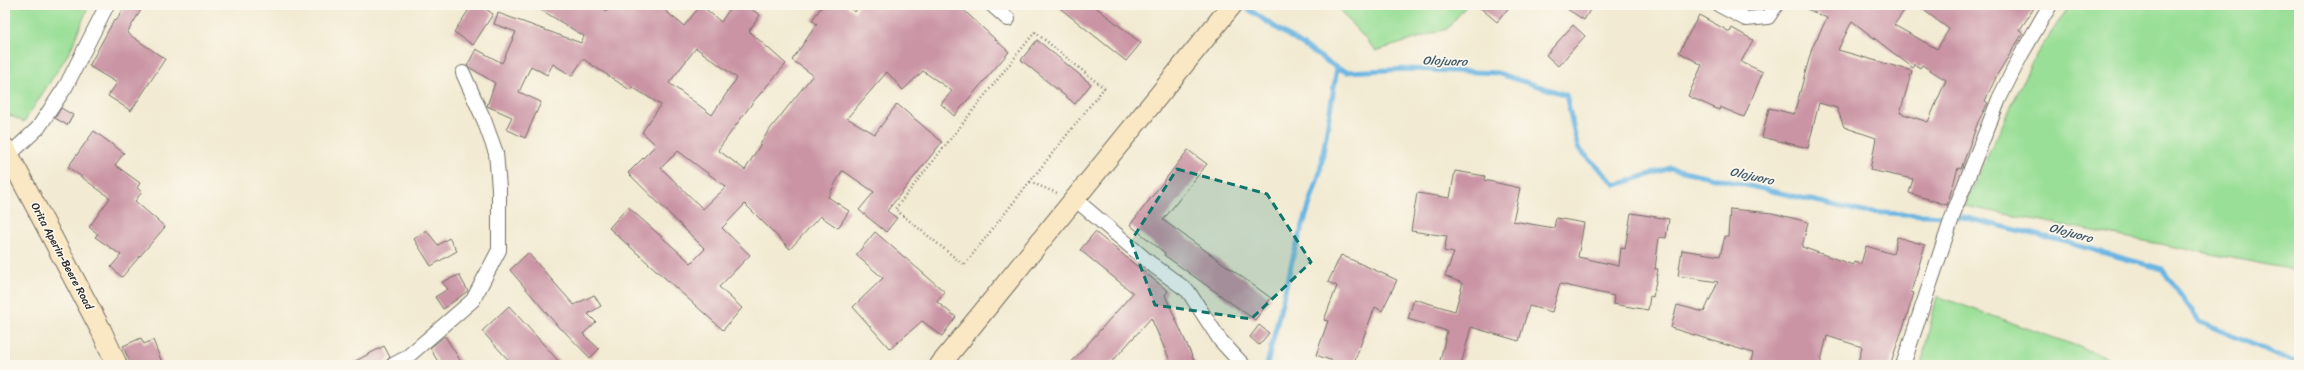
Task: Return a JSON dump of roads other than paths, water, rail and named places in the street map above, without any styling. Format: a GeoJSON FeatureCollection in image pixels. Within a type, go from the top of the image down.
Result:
{"type":"FeatureCollection","features":[{"type":"Feature","properties":{"kind":"street"},"geometry":{"type":"LineString","coordinates":[[7,152],[38,128],[66,86],[107,5]]}},
{"type":"Feature","properties":{"kind":"street"},"geometry":{"type":"LineString","coordinates":[[992,5],[1008,19]]}},
{"type":"Feature","properties":{"kind":"street"},"geometry":{"type":"LineString","coordinates":[[940,365],[1076,200],[1232,5]]}},
{"type":"Feature","properties":{"kind":"street"},"geometry":{"type":"LineString","coordinates":[[1719,5],[1746,20],[1768,18],[1776,5]]}},
{"type":"Feature","properties":{"kind":"street"},"geometry":{"type":"LineString","coordinates":[[1903,365],[1943,242],[1999,99],[2021,55],[2050,5]]}},
{"type":"Feature","properties":{"kind":"street"},"geometry":{"type":"LineString","coordinates":[[393,365],[412,353],[473,300],[499,250],[499,188],[496,153],[484,120],[463,73]]}},
{"type":"Feature","properties":{"kind":"street","name":"Orita Aperin-Beere Road"},"geometry":{"type":"LineString","coordinates":[[7,152],[117,365]]}},
{"type":"Feature","properties":{"kind":"street"},"geometry":{"type":"LineString","coordinates":[[1076,200],[1150,263],[1188,291],[1220,340],[1243,365]]}},
{"type":"Feature","properties":{"kind":"waterway","name":"Olojuoro"},"geometry":{"type":"LineString","coordinates":[[1242,5],[1337,68],[1347,72],[1408,69],[1497,73],[1566,95],[1578,148],[1616,185],[1670,168],[1864,212],[1963,217],[2058,240],[2162,269],[2200,322],[2299,364]]}},
{"type":"Feature","properties":{"kind":"waterway"},"geometry":{"type":"LineString","coordinates":[[1267,365],[1294,253],[1320,172],[1337,68]]}}]}
